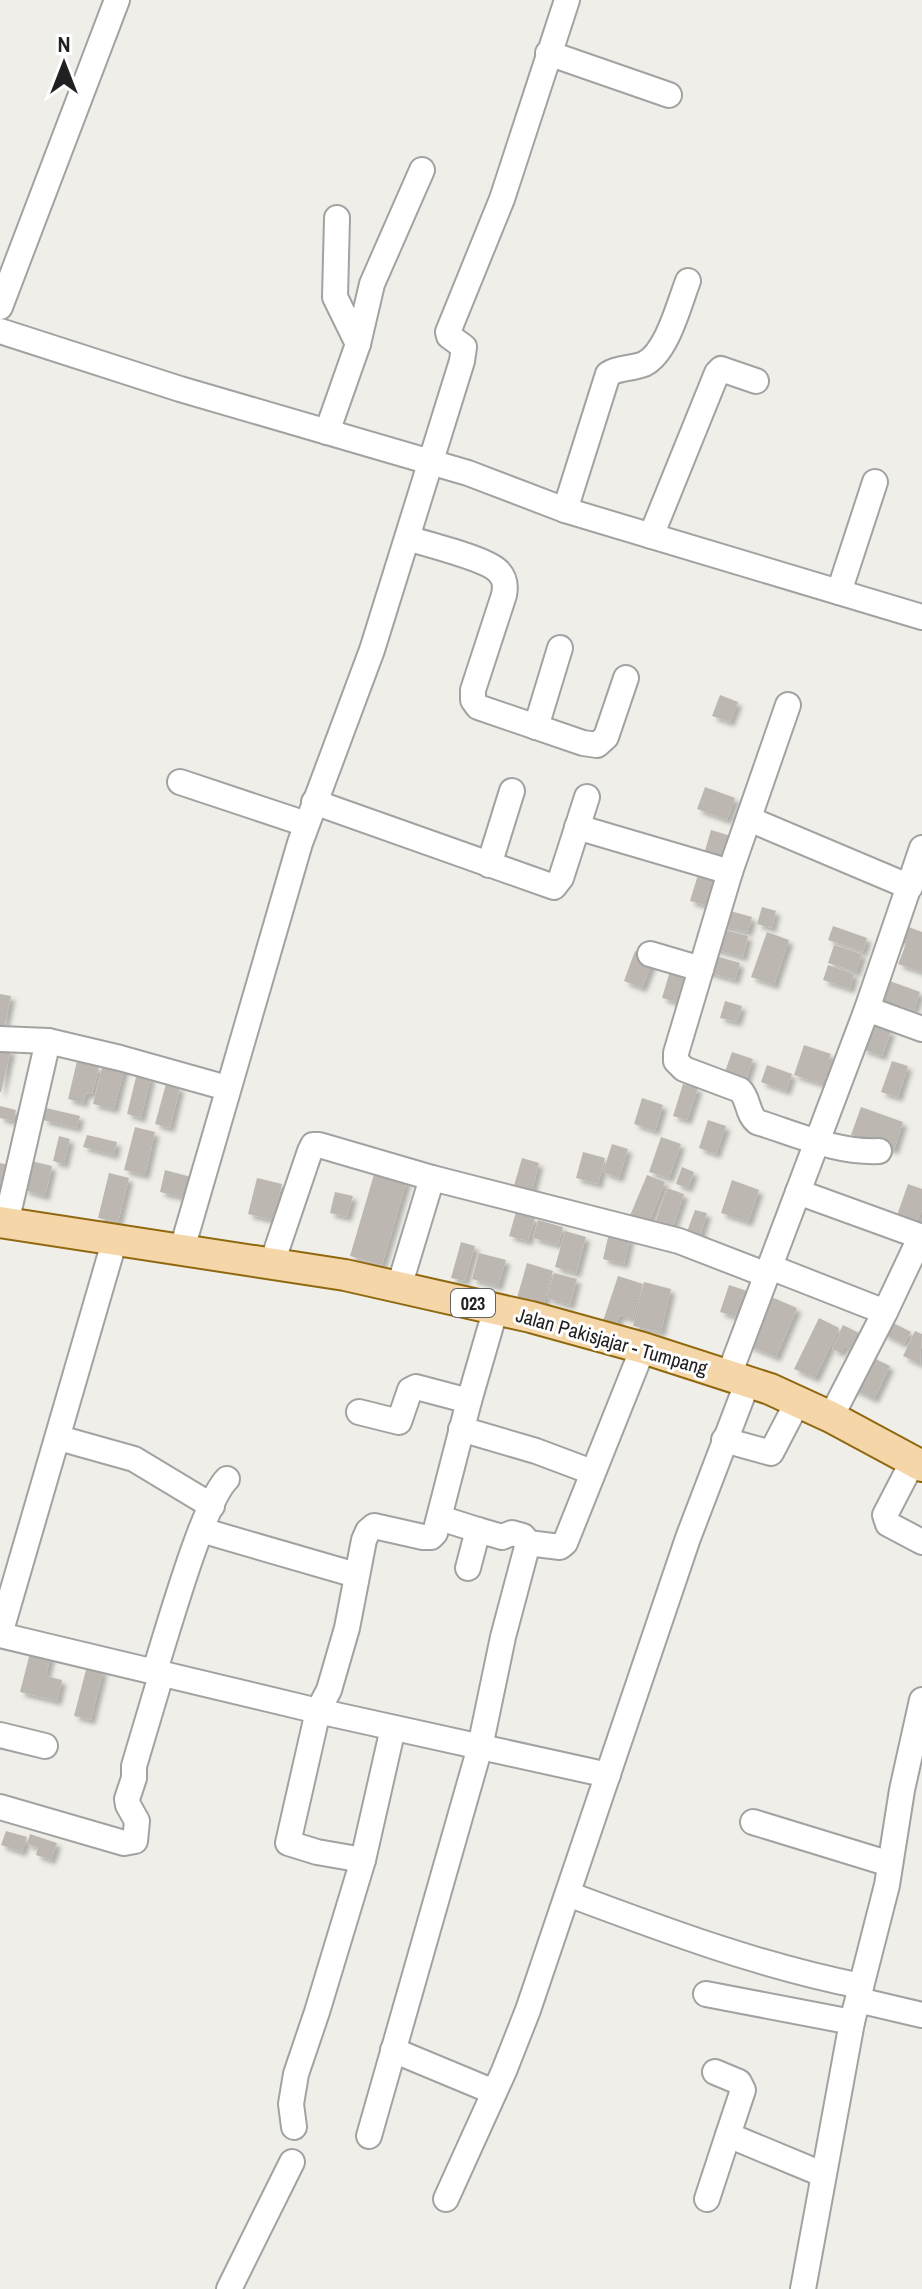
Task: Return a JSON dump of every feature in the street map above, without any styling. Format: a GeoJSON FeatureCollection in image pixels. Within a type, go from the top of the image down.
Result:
{"type":"FeatureCollection","features":[{"type":"Feature","properties":{"kind":"main road","name":"Jalan Pakisjajar - Tumpang"},"geometry":{"type":"LineString","coordinates":[[3,1223],[272,1263],[496,1308],[643,1348],[738,1378],[798,1401],[917,1463]]}},
{"type":"Feature","properties":{"kind":"street"},"geometry":{"type":"LineString","coordinates":[[0,307],[117,0]]}},
{"type":"Feature","properties":{"kind":"street"},"geometry":{"type":"LineString","coordinates":[[182,1249],[310,813],[372,650],[464,354],[464,347],[448,332],[502,199],[567,0]]}},
{"type":"Feature","properties":{"kind":"street"},"geometry":{"type":"LineString","coordinates":[[548,53],[669,95]]}},
{"type":"Feature","properties":{"kind":"street"},"geometry":{"type":"LineString","coordinates":[[327,432],[358,344],[372,284],[422,170]]}},
{"type":"Feature","properties":{"kind":"street"},"geometry":{"type":"LineString","coordinates":[[337,218],[335,297],[358,344]]}},
{"type":"Feature","properties":{"kind":"street"},"geometry":{"type":"LineString","coordinates":[[565,510],[608,374],[616,369],[643,364],[660,351],[688,281]]}},
{"type":"Feature","properties":{"kind":"street"},"geometry":{"type":"LineString","coordinates":[[0,331],[468,473],[565,510],[922,617]]}},
{"type":"Feature","properties":{"kind":"street"},"geometry":{"type":"LineString","coordinates":[[651,536],[717,373],[721,369],[727,370],[756,381]]}},
{"type":"Feature","properties":{"kind":"street"},"geometry":{"type":"LineString","coordinates":[[839,592],[875,482]]}},
{"type":"Feature","properties":{"kind":"street"},"geometry":{"type":"LineString","coordinates":[[408,538],[487,564],[501,573],[505,581],[504,595],[475,683],[473,700],[483,709],[583,743],[601,744],[626,678]]}},
{"type":"Feature","properties":{"kind":"street"},"geometry":{"type":"LineString","coordinates":[[536,727],[560,648]]}},
{"type":"Feature","properties":{"kind":"street"},"geometry":{"type":"LineString","coordinates":[[788,705],[730,872],[676,1053],[679,1067],[740,1090],[746,1097],[751,1116],[757,1122],[850,1151],[879,1151]]}},
{"type":"Feature","properties":{"kind":"street"},"geometry":{"type":"LineString","coordinates":[[180,782],[310,813],[550,886],[556,886],[561,878],[587,797]]}},
{"type":"Feature","properties":{"kind":"street"},"geometry":{"type":"LineString","coordinates":[[489,865],[512,791]]}},
{"type":"Feature","properties":{"kind":"street"},"geometry":{"type":"LineString","coordinates":[[749,819],[912,904]]}},
{"type":"Feature","properties":{"kind":"street"},"geometry":{"type":"LineString","coordinates":[[577,827],[730,872]]}},
{"type":"Feature","properties":{"kind":"street"},"geometry":{"type":"LineString","coordinates":[[448,2194],[528,2010],[724,1440],[768,1271],[867,1009],[912,904],[922,848]]}},
{"type":"Feature","properties":{"kind":"street"},"geometry":{"type":"LineString","coordinates":[[650,954],[701,969]]}},
{"type":"Feature","properties":{"kind":"street"},"geometry":{"type":"LineString","coordinates":[[867,1009],[922,1029]]}},
{"type":"Feature","properties":{"kind":"street"},"geometry":{"type":"LineString","coordinates":[[0,1039],[48,1041],[227,1088]]}},
{"type":"Feature","properties":{"kind":"street"},"geometry":{"type":"LineString","coordinates":[[3,1223],[48,1041]]}},
{"type":"Feature","properties":{"kind":"street"},"geometry":{"type":"LineString","coordinates":[[272,1263],[313,1145],[326,1146],[432,1178],[679,1241],[885,1312]]}},
{"type":"Feature","properties":{"kind":"street"},"geometry":{"type":"LineString","coordinates":[[399,1287],[432,1178]]}},
{"type":"Feature","properties":{"kind":"street"},"geometry":{"type":"LineString","coordinates":[[798,1192],[922,1236],[831,1417]]}},
{"type":"Feature","properties":{"kind":"street"},"geometry":{"type":"LineString","coordinates":[[115,1239],[0,1634],[318,1711],[608,1775]]}},
{"type":"Feature","properties":{"kind":"street"},"geometry":{"type":"LineString","coordinates":[[363,1860],[288,1843],[318,1711],[329,1690],[347,1628],[364,1540],[370,1528],[431,1537],[435,1533],[496,1308]]}},
{"type":"Feature","properties":{"kind":"street"},"geometry":{"type":"LineString","coordinates":[[440,1518],[502,1537],[512,1533],[523,1536],[528,1543],[560,1547],[565,1543],[643,1348]]}},
{"type":"Feature","properties":{"kind":"street"},"geometry":{"type":"LineString","coordinates":[[359,1412],[399,1422],[410,1390],[416,1387],[469,1401]]}},
{"type":"Feature","properties":{"kind":"street"},"geometry":{"type":"LineString","coordinates":[[724,1440],[771,1453],[798,1401]]}},
{"type":"Feature","properties":{"kind":"street"},"geometry":{"type":"LineString","coordinates":[[461,1429],[536,1451],[592,1472]]}},
{"type":"Feature","properties":{"kind":"street"},"geometry":{"type":"LineString","coordinates":[[59,1438],[134,1459],[212,1506]]}},
{"type":"Feature","properties":{"kind":"street"},"geometry":{"type":"LineString","coordinates":[[917,1463],[885,1515],[888,1524],[922,1542]]}},
{"type":"Feature","properties":{"kind":"street"},"geometry":{"type":"LineString","coordinates":[[0,1807],[124,1843],[135,1841],[137,1821],[127,1799],[158,1671],[201,1530],[227,1479]]}},
{"type":"Feature","properties":{"kind":"street"},"geometry":{"type":"LineString","coordinates":[[201,1530],[356,1575]]}},
{"type":"Feature","properties":{"kind":"street"},"geometry":{"type":"LineString","coordinates":[[468,1568],[478,1530]]}},
{"type":"Feature","properties":{"kind":"street"},"geometry":{"type":"LineString","coordinates":[[369,2136],[480,1747],[503,1637],[528,1543]]}},
{"type":"Feature","properties":{"kind":"street"},"geometry":{"type":"LineString","coordinates":[[803,2289],[822,2174],[857,2003],[890,1864],[905,1772],[922,1700]]}},
{"type":"Feature","properties":{"kind":"street"},"geometry":{"type":"LineString","coordinates":[[294,2127],[291,2104],[296,2074],[363,1860],[393,1728]]}},
{"type":"Feature","properties":{"kind":"street"},"geometry":{"type":"LineString","coordinates":[[0,1735],[45,1746]]}},
{"type":"Feature","properties":{"kind":"street"},"geometry":{"type":"LineString","coordinates":[[753,1822],[890,1864]]}},
{"type":"Feature","properties":{"kind":"street"},"geometry":{"type":"LineString","coordinates":[[568,1894],[758,1961],[857,2003]]}},
{"type":"Feature","properties":{"kind":"street"},"geometry":{"type":"LineString","coordinates":[[706,1994],[857,2003],[922,2015]]}},
{"type":"Feature","properties":{"kind":"street"},"geometry":{"type":"LineString","coordinates":[[393,2050],[494,2092]]}},
{"type":"Feature","properties":{"kind":"street"},"geometry":{"type":"LineString","coordinates":[[707,2199],[743,2090],[739,2082],[715,2072]]}},
{"type":"Feature","properties":{"kind":"street"},"geometry":{"type":"LineString","coordinates":[[728,2135],[822,2174]]}},
{"type":"Feature","properties":{"kind":"street"},"geometry":{"type":"LineString","coordinates":[[229,2289],[292,2162]]}},
{"type":"Feature","properties":{"kind":"building"},"geometry":{"type":"Polygon","coordinates":[[[720,695],[738,702],[730,722],[712,716],[720,695]]]}},
{"type":"Feature","properties":{"kind":"building"},"geometry":{"type":"Polygon","coordinates":[[[705,787],[735,798],[727,820],[697,809],[705,787]]]}},
{"type":"Feature","properties":{"kind":"building"},"geometry":{"type":"Polygon","coordinates":[[[711,830],[731,836],[722,867],[702,861],[711,830]]]}},
{"type":"Feature","properties":{"kind":"building"},"geometry":{"type":"Polygon","coordinates":[[[700,868],[722,875],[712,907],[690,901],[700,868]]]}},
{"type":"Feature","properties":{"kind":"building"},"geometry":{"type":"Polygon","coordinates":[[[762,907],[776,911],[772,928],[757,924],[762,907]]]}},
{"type":"Feature","properties":{"kind":"building"},"geometry":{"type":"Polygon","coordinates":[[[723,909],[752,917],[748,932],[718,925],[723,909]]]}},
{"type":"Feature","properties":{"kind":"building"},"geometry":{"type":"Polygon","coordinates":[[[903,925],[922,932],[922,972],[898,964],[906,944],[898,941],[903,925]]]}},
{"type":"Feature","properties":{"kind":"building"},"geometry":{"type":"Polygon","coordinates":[[[833,926],[867,938],[863,952],[828,940],[833,926]]]}},
{"type":"Feature","properties":{"kind":"building"},"geometry":{"type":"Polygon","coordinates":[[[717,928],[748,936],[743,957],[711,948],[717,928]]]}},
{"type":"Feature","properties":{"kind":"building"},"geometry":{"type":"Polygon","coordinates":[[[767,932],[789,940],[774,985],[751,977],[767,932]]]}},
{"type":"Feature","properties":{"kind":"building"},"geometry":{"type":"Polygon","coordinates":[[[834,945],[862,954],[856,972],[828,963],[834,945]]]}},
{"type":"Feature","properties":{"kind":"building"},"geometry":{"type":"Polygon","coordinates":[[[635,951],[654,958],[642,988],[624,981],[635,951]]]}},
{"type":"Feature","properties":{"kind":"building"},"geometry":{"type":"Polygon","coordinates":[[[709,954],[740,963],[735,980],[704,971],[709,954]]]}},
{"type":"Feature","properties":{"kind":"building"},"geometry":{"type":"Polygon","coordinates":[[[672,964],[692,970],[683,1004],[662,998],[672,964]]]}},
{"type":"Feature","properties":{"kind":"building"},"geometry":{"type":"Polygon","coordinates":[[[828,965],[854,974],[850,989],[823,980],[828,965]]]}},
{"type":"Feature","properties":{"kind":"building"},"geometry":{"type":"Polygon","coordinates":[[[887,980],[920,992],[914,1010],[901,1006],[897,1016],[877,1009],[887,980]]]}},
{"type":"Feature","properties":{"kind":"building"},"geometry":{"type":"Polygon","coordinates":[[[0,994],[11,996],[3,1033],[0,1032],[0,994]]]}},
{"type":"Feature","properties":{"kind":"building"},"geometry":{"type":"Polygon","coordinates":[[[725,1001],[742,1006],[737,1022],[720,1018],[725,1001]]]}},
{"type":"Feature","properties":{"kind":"building"},"geometry":{"type":"Polygon","coordinates":[[[871,1024],[891,1031],[882,1056],[862,1049],[871,1024]]]}},
{"type":"Feature","properties":{"kind":"building"},"geometry":{"type":"Polygon","coordinates":[[[804,1045],[831,1054],[827,1063],[835,1066],[830,1080],[824,1078],[822,1084],[794,1075],[804,1045]]]}},
{"type":"Feature","properties":{"kind":"building"},"geometry":{"type":"Polygon","coordinates":[[[0,1047],[11,1050],[1,1092],[0,1092],[0,1047]]]}},
{"type":"Feature","properties":{"kind":"building"},"geometry":{"type":"Polygon","coordinates":[[[732,1052],[753,1059],[743,1088],[722,1080],[732,1052]]]}},
{"type":"Feature","properties":{"kind":"building"},"geometry":{"type":"Polygon","coordinates":[[[104,1060],[125,1066],[114,1109],[93,1104],[104,1060]]]}},
{"type":"Feature","properties":{"kind":"building"},"geometry":{"type":"Polygon","coordinates":[[[77,1061],[99,1067],[92,1094],[86,1093],[83,1103],[68,1099],[77,1061]]]}},
{"type":"Feature","properties":{"kind":"building"},"geometry":{"type":"Polygon","coordinates":[[[892,1061],[908,1066],[898,1097],[881,1092],[892,1061]]]}},
{"type":"Feature","properties":{"kind":"building"},"geometry":{"type":"Polygon","coordinates":[[[767,1065],[792,1074],[786,1091],[761,1082],[767,1065]]]}},
{"type":"Feature","properties":{"kind":"building"},"geometry":{"type":"Polygon","coordinates":[[[137,1073],[151,1076],[141,1118],[127,1114],[137,1073]]]}},
{"type":"Feature","properties":{"kind":"building"},"geometry":{"type":"Polygon","coordinates":[[[166,1084],[180,1087],[170,1128],[155,1124],[166,1084]]]}},
{"type":"Feature","properties":{"kind":"building"},"geometry":{"type":"Polygon","coordinates":[[[683,1084],[698,1088],[687,1120],[673,1116],[683,1084]]]}},
{"type":"Feature","properties":{"kind":"building"},"geometry":{"type":"Polygon","coordinates":[[[642,1098],[663,1105],[655,1131],[634,1124],[642,1098]]]}},
{"type":"Feature","properties":{"kind":"building"},"geometry":{"type":"Polygon","coordinates":[[[0,1106],[16,1110],[13,1121],[0,1118],[0,1106]]]}},
{"type":"Feature","properties":{"kind":"building"},"geometry":{"type":"Polygon","coordinates":[[[861,1107],[903,1122],[894,1150],[851,1135],[861,1107]]]}},
{"type":"Feature","properties":{"kind":"building"},"geometry":{"type":"Polygon","coordinates":[[[46,1108],[80,1116],[77,1128],[43,1120],[46,1108]]]}},
{"type":"Feature","properties":{"kind":"building"},"geometry":{"type":"Polygon","coordinates":[[[708,1120],[726,1126],[716,1154],[699,1148],[708,1120]]]}},
{"type":"Feature","properties":{"kind":"building"},"geometry":{"type":"Polygon","coordinates":[[[135,1127],[155,1132],[145,1175],[124,1170],[135,1127]]]}},
{"type":"Feature","properties":{"kind":"building"},"geometry":{"type":"Polygon","coordinates":[[[87,1135],[117,1142],[114,1155],[83,1147],[87,1135]]]}},
{"type":"Feature","properties":{"kind":"building"},"geometry":{"type":"Polygon","coordinates":[[[59,1136],[70,1139],[64,1164],[53,1161],[59,1136]]]}},
{"type":"Feature","properties":{"kind":"building"},"geometry":{"type":"Polygon","coordinates":[[[661,1137],[681,1144],[669,1178],[649,1172],[661,1137]]]}},
{"type":"Feature","properties":{"kind":"building"},"geometry":{"type":"Polygon","coordinates":[[[612,1144],[628,1149],[619,1178],[603,1172],[612,1144]]]}},
{"type":"Feature","properties":{"kind":"building"},"geometry":{"type":"Polygon","coordinates":[[[583,1152],[605,1158],[598,1184],[576,1178],[583,1152]]]}},
{"type":"Feature","properties":{"kind":"building"},"geometry":{"type":"Polygon","coordinates":[[[522,1158],[539,1163],[531,1194],[513,1189],[522,1158]]]}},
{"type":"Feature","properties":{"kind":"building"},"geometry":{"type":"Polygon","coordinates":[[[31,1161],[52,1166],[45,1196],[24,1190],[31,1161]]]}},
{"type":"Feature","properties":{"kind":"building"},"geometry":{"type":"Polygon","coordinates":[[[0,1163],[9,1165],[0,1199],[0,1163]]]}},
{"type":"Feature","properties":{"kind":"building"},"geometry":{"type":"Polygon","coordinates":[[[682,1167],[694,1172],[688,1188],[676,1184],[682,1167]]]}},
{"type":"Feature","properties":{"kind":"building"},"geometry":{"type":"Polygon","coordinates":[[[165,1170],[191,1177],[186,1198],[160,1192],[165,1170]]]}},
{"type":"Feature","properties":{"kind":"building"},"geometry":{"type":"Polygon","coordinates":[[[375,1171],[407,1180],[382,1265],[350,1256],[375,1171]]]}},
{"type":"Feature","properties":{"kind":"building"},"geometry":{"type":"Polygon","coordinates":[[[109,1173],[129,1178],[118,1222],[98,1218],[109,1173]]]}},
{"type":"Feature","properties":{"kind":"building"},"geometry":{"type":"Polygon","coordinates":[[[647,1175],[665,1182],[648,1225],[629,1218],[647,1175]]]}},
{"type":"Feature","properties":{"kind":"building"},"geometry":{"type":"Polygon","coordinates":[[[257,1178],[282,1184],[273,1220],[248,1214],[257,1178]]]}},
{"type":"Feature","properties":{"kind":"building"},"geometry":{"type":"Polygon","coordinates":[[[732,1180],[759,1190],[748,1222],[721,1213],[732,1180]]]}},
{"type":"Feature","properties":{"kind":"building"},"geometry":{"type":"Polygon","coordinates":[[[908,1184],[922,1189],[922,1209],[916,1225],[896,1218],[908,1184]]]}},
{"type":"Feature","properties":{"kind":"building"},"geometry":{"type":"Polygon","coordinates":[[[667,1188],[684,1194],[670,1235],[653,1229],[667,1188]]]}},
{"type":"Feature","properties":{"kind":"building"},"geometry":{"type":"Polygon","coordinates":[[[335,1192],[353,1196],[347,1217],[330,1213],[335,1192]]]}},
{"type":"Feature","properties":{"kind":"building"},"geometry":{"type":"Polygon","coordinates":[[[695,1210],[707,1213],[698,1242],[685,1237],[695,1210]]]}},
{"type":"Feature","properties":{"kind":"building"},"geometry":{"type":"Polygon","coordinates":[[[516,1212],[535,1218],[528,1241],[509,1236],[516,1212]]]}},
{"type":"Feature","properties":{"kind":"building"},"geometry":{"type":"Polygon","coordinates":[[[538,1220],[563,1227],[558,1245],[533,1238],[538,1220]]]}},
{"type":"Feature","properties":{"kind":"building"},"geometry":{"type":"Polygon","coordinates":[[[565,1231],[586,1237],[576,1273],[555,1267],[565,1231]]]}},
{"type":"Feature","properties":{"kind":"building"},"geometry":{"type":"Polygon","coordinates":[[[609,1233],[630,1238],[624,1264],[603,1259],[609,1233]]]}},
{"type":"Feature","properties":{"kind":"building"},"geometry":{"type":"Polygon","coordinates":[[[461,1242],[475,1246],[465,1281],[451,1278],[461,1242]]]}},
{"type":"Feature","properties":{"kind":"building"},"geometry":{"type":"Polygon","coordinates":[[[479,1253],[506,1260],[498,1286],[472,1279],[479,1253]]]}},
{"type":"Feature","properties":{"kind":"building"},"geometry":{"type":"Polygon","coordinates":[[[527,1263],[553,1271],[543,1306],[517,1298],[527,1263]]]}},
{"type":"Feature","properties":{"kind":"building"},"geometry":{"type":"Polygon","coordinates":[[[554,1273],[577,1279],[570,1305],[547,1298],[554,1273]]]}},
{"type":"Feature","properties":{"kind":"building"},"geometry":{"type":"Polygon","coordinates":[[[618,1276],[643,1284],[632,1319],[620,1315],[615,1328],[602,1324],[618,1276]]]}},
{"type":"Feature","properties":{"kind":"building"},"geometry":{"type":"Polygon","coordinates":[[[644,1282],[671,1289],[661,1332],[633,1326],[644,1282]]]}},
{"type":"Feature","properties":{"kind":"building"},"geometry":{"type":"Polygon","coordinates":[[[729,1285],[753,1293],[744,1319],[720,1312],[729,1285]]]}},
{"type":"Feature","properties":{"kind":"building"},"geometry":{"type":"Polygon","coordinates":[[[769,1296],[797,1308],[776,1357],[747,1345],[769,1296]]]}},
{"type":"Feature","properties":{"kind":"building"},"geometry":{"type":"Polygon","coordinates":[[[819,1318],[839,1328],[815,1378],[794,1369],[819,1318]]]}},
{"type":"Feature","properties":{"kind":"building"},"geometry":{"type":"Polygon","coordinates":[[[889,1321],[911,1332],[904,1344],[883,1334],[889,1321]]]}},
{"type":"Feature","properties":{"kind":"building"},"geometry":{"type":"Polygon","coordinates":[[[843,1325],[863,1335],[856,1351],[844,1346],[841,1353],[832,1349],[843,1325]]]}},
{"type":"Feature","properties":{"kind":"building"},"geometry":{"type":"Polygon","coordinates":[[[915,1331],[922,1334],[920,1364],[903,1356],[915,1331]]]}},
{"type":"Feature","properties":{"kind":"building"},"geometry":{"type":"Polygon","coordinates":[[[867,1355],[890,1366],[874,1399],[851,1388],[867,1355]]]}},
{"type":"Feature","properties":{"kind":"building"},"geometry":{"type":"Polygon","coordinates":[[[31,1649],[51,1654],[46,1676],[62,1680],[57,1701],[20,1692],[31,1649]]]}},
{"type":"Feature","properties":{"kind":"building"},"geometry":{"type":"Polygon","coordinates":[[[87,1666],[103,1670],[91,1720],[74,1716],[87,1666]]]}},
{"type":"Feature","properties":{"kind":"building"},"geometry":{"type":"Polygon","coordinates":[[[6,1831],[27,1837],[22,1852],[1,1845],[6,1831]]]}},
{"type":"Feature","properties":{"kind":"building"},"geometry":{"type":"Polygon","coordinates":[[[30,1834],[57,1843],[51,1860],[36,1855],[38,1848],[27,1844],[30,1834]]]}}]}
